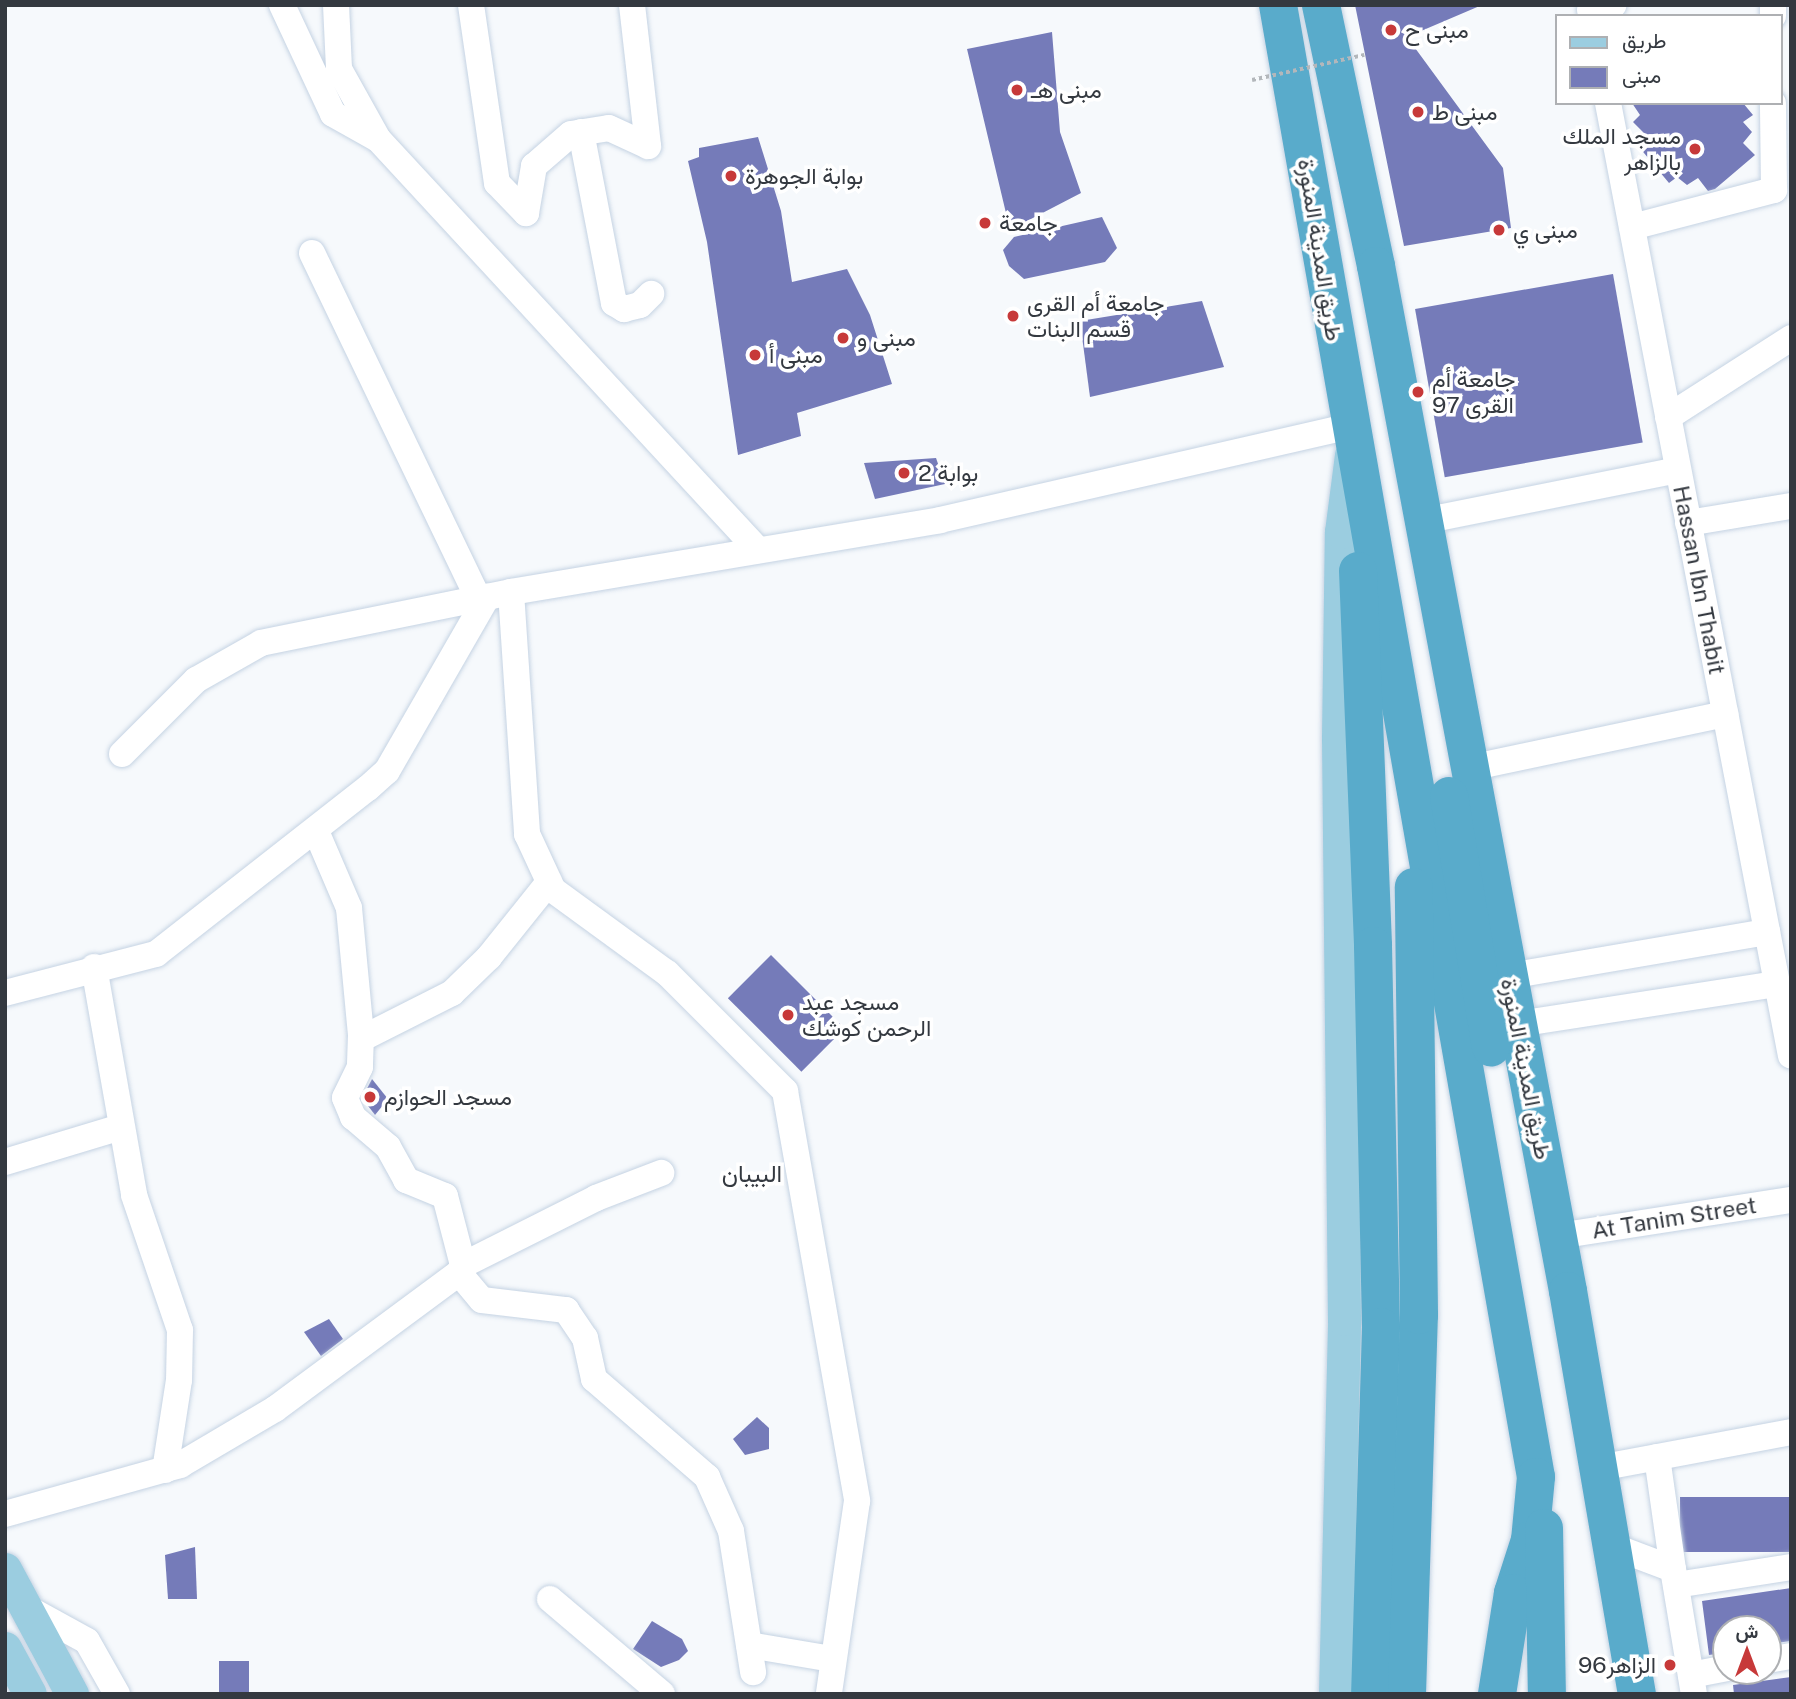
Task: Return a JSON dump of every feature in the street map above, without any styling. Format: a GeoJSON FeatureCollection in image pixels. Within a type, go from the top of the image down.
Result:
{"type":"FeatureCollection","features":[{"type":"Feature","properties":{"kind":"highway","name":"طريق المدينة المنورة"},"geometry":{"type":"LineString","coordinates":[[1321,5],[1409,445],[1558,1236],[1637,1694]]}},
{"type":"Feature","properties":{"kind":"highway","name":"طريق المدينة المنورة"},"geometry":{"type":"LineString","coordinates":[[1277,11],[1351,435],[1366,494]]}},
{"type":"Feature","properties":{"kind":"highway","name":"طريق المدينة المنورة"},"geometry":{"type":"LineString","coordinates":[[1409,445],[1402,502],[1493,1059],[1537,1378],[1547,1694]]}},
{"type":"Feature","properties":{"kind":"highway"},"geometry":{"type":"LineString","coordinates":[[1366,494],[1357,531],[1373,946],[1381,1327],[1370,1694]]}},
{"type":"Feature","properties":{"kind":"highway"},"geometry":{"type":"LineString","coordinates":[[1366,494],[1387,525],[1412,802],[1419,1315],[1408,1694]]}},
{"type":"Feature","properties":{"kind":"highway"},"geometry":{"type":"LineString","coordinates":[[1366,494],[1536,1477],[1530,1540],[1513,1593],[1497,1694]]}},
{"type":"Feature","properties":{"kind":"main road"},"geometry":{"type":"LineString","coordinates":[[1335,1694],[1345,1319],[1339,670],[1341,532],[1351,435]]}},
{"type":"Feature","properties":{"kind":"main road"},"geometry":{"type":"LineString","coordinates":[[5,1569],[67,1692]]}},
{"type":"Feature","properties":{"kind":"main road"},"geometry":{"type":"LineString","coordinates":[[5,1648],[30,1694]]}},
{"type":"Feature","properties":{"kind":"street"},"geometry":{"type":"LineString","coordinates":[[282,5],[288,8],[302,55],[332,114],[378,139]]}},
{"type":"Feature","properties":{"kind":"street"},"geometry":{"type":"LineString","coordinates":[[336,5],[339,69],[378,139],[758,550]]}},
{"type":"Feature","properties":{"kind":"street"},"geometry":{"type":"LineString","coordinates":[[471,5],[497,183],[526,213],[534,166],[570,134],[609,128],[648,146],[632,5]]}},
{"type":"Feature","properties":{"kind":"street","name":"Hassan Ibn Thabit"},"geometry":{"type":"LineString","coordinates":[[1608,105],[1791,1056]]}},
{"type":"Feature","properties":{"kind":"street"},"geometry":{"type":"LineString","coordinates":[[1632,227],[1782,191],[1773,105]]}},
{"type":"Feature","properties":{"kind":"street"},"geometry":{"type":"LineString","coordinates":[[581,132],[614,303],[624,309],[640,304],[651,294]]}},
{"type":"Feature","properties":{"kind":"street"},"geometry":{"type":"LineString","coordinates":[[312,253],[492,596],[527,834],[553,890],[667,973],[785,1091],[857,1501],[829,1694]]}},
{"type":"Feature","properties":{"kind":"street"},"geometry":{"type":"LineString","coordinates":[[1668,417],[1791,338]]}},
{"type":"Feature","properties":{"kind":"street"},"geometry":{"type":"LineString","coordinates":[[122,754],[196,680],[261,643],[492,596],[940,520],[1351,435]]}},
{"type":"Feature","properties":{"kind":"street"},"geometry":{"type":"LineString","coordinates":[[1423,521],[1678,470]]}},
{"type":"Feature","properties":{"kind":"street"},"geometry":{"type":"LineString","coordinates":[[1688,523],[1791,506]]}},
{"type":"Feature","properties":{"kind":"street"},"geometry":{"type":"LineString","coordinates":[[5,993],[94,967],[156,954],[212,914],[289,846],[316,831],[387,771],[492,596]]}},
{"type":"Feature","properties":{"kind":"street"},"geometry":{"type":"LineString","coordinates":[[1469,768],[1725,714]]}},
{"type":"Feature","properties":{"kind":"street"},"geometry":{"type":"LineString","coordinates":[[316,831],[349,908],[360,1039],[360,1067],[345,1098],[353,1117],[388,1147],[406,1180],[445,1196],[461,1269],[482,1300],[566,1310],[585,1338],[594,1379],[707,1477],[731,1531],[753,1672]]}},
{"type":"Feature","properties":{"kind":"street"},"geometry":{"type":"LineString","coordinates":[[360,1039],[452,993],[489,957],[550,882]]}},
{"type":"Feature","properties":{"kind":"street"},"geometry":{"type":"LineString","coordinates":[[1508,976],[1767,932]]}},
{"type":"Feature","properties":{"kind":"street"},"geometry":{"type":"LineString","coordinates":[[94,967],[135,1195],[180,1331],[179,1380],[165,1470]]}},
{"type":"Feature","properties":{"kind":"street"},"geometry":{"type":"LineString","coordinates":[[1518,1024],[1777,984]]}},
{"type":"Feature","properties":{"kind":"street"},"geometry":{"type":"LineString","coordinates":[[5,1162],[121,1127]]}},
{"type":"Feature","properties":{"kind":"street"},"geometry":{"type":"LineString","coordinates":[[5,1514],[180,1465],[275,1409],[461,1269],[597,1198],[661,1173]]}},
{"type":"Feature","properties":{"kind":"street","name":"At Tanim Street"},"geometry":{"type":"LineString","coordinates":[[1558,1236],[1791,1200]]}},
{"type":"Feature","properties":{"kind":"street"},"geometry":{"type":"LineString","coordinates":[[1599,1468],[1791,1432]]}},
{"type":"Feature","properties":{"kind":"street"},"geometry":{"type":"LineString","coordinates":[[1657,1457],[1693,1684],[1712,1675]]}},
{"type":"Feature","properties":{"kind":"street"},"geometry":{"type":"LineString","coordinates":[[1612,1546],[1674,1577],[1791,1567]]}},
{"type":"Feature","properties":{"kind":"street"},"geometry":{"type":"LineString","coordinates":[[550,1599],[662,1694]]}},
{"type":"Feature","properties":{"kind":"street"},"geometry":{"type":"LineString","coordinates":[[27,1608],[87,1641],[117,1694]]}},
{"type":"Feature","properties":{"kind":"street"},"geometry":{"type":"LineString","coordinates":[[749,1645],[832,1659]]}},
{"type":"Feature","properties":{"kind":"path"},"geometry":{"type":"LineString","coordinates":[[1252,80],[1364,55]]}},
{"type":"Feature","properties":{"kind":"building","name":"مبنى ط"},"geometry":{"type":"Polygon","coordinates":[[[1355,5],[1482,5],[1407,37],[1503,168],[1511,228],[1404,246],[1355,5]]]}},
{"type":"Feature","properties":{"kind":"building","name":"مبنى هـ"},"geometry":{"type":"Polygon","coordinates":[[[1052,32],[1060,132],[1081,193],[1010,230],[967,49],[1052,32]]]}},
{"type":"Feature","properties":{"kind":"building","name":"مسجد الملك بالزاهر"},"geometry":{"type":"Polygon","coordinates":[[[1633,105],[1745,105],[1753,115],[1743,122],[1752,132],[1743,143],[1755,155],[1715,189],[1708,191],[1698,178],[1687,185],[1677,177],[1669,183],[1634,141],[1643,132],[1633,122],[1640,115],[1633,105]]]}},
{"type":"Feature","properties":{"kind":"building"},"geometry":{"type":"Polygon","coordinates":[[[758,137],[781,211],[792,282],[847,269],[870,315],[892,384],[797,413],[801,436],[738,455],[707,242],[688,161],[699,157],[699,148],[758,137]]]}},
{"type":"Feature","properties":{"kind":"building"},"geometry":{"type":"Polygon","coordinates":[[[1102,217],[1117,248],[1105,262],[1024,279],[1009,266],[1003,250],[1014,237],[1102,217]]]}},
{"type":"Feature","properties":{"kind":"building","name":"مبنى ي"},"geometry":{"type":"Polygon","coordinates":[[[1613,274],[1643,442],[1445,477],[1415,309],[1613,274]]]}},
{"type":"Feature","properties":{"kind":"building"},"geometry":{"type":"Polygon","coordinates":[[[1202,301],[1224,367],[1090,397],[1080,321],[1202,301]]]}},
{"type":"Feature","properties":{"kind":"building","name":"بوابة 2"},"geometry":{"type":"Polygon","coordinates":[[[936,458],[945,484],[875,499],[864,463],[936,458]]]}},
{"type":"Feature","properties":{"kind":"building","name":"مسجد عبد الرحمن كوشك"},"geometry":{"type":"Polygon","coordinates":[[[771,955],[845,1029],[801,1072],[728,998],[771,955]]]}},
{"type":"Feature","properties":{"kind":"building"},"geometry":{"type":"Polygon","coordinates":[[[372,1079],[388,1099],[375,1115],[362,1098],[372,1079]]]}},
{"type":"Feature","properties":{"kind":"building"},"geometry":{"type":"Polygon","coordinates":[[[329,1319],[343,1339],[321,1356],[304,1332],[329,1319]]]}},
{"type":"Feature","properties":{"kind":"building"},"geometry":{"type":"Polygon","coordinates":[[[757,1417],[769,1428],[769,1449],[745,1455],[733,1439],[757,1417]]]}},
{"type":"Feature","properties":{"kind":"building"},"geometry":{"type":"Polygon","coordinates":[[[1680,1497],[1791,1497],[1791,1552],[1680,1552],[1680,1497]]]}},
{"type":"Feature","properties":{"kind":"building"},"geometry":{"type":"Polygon","coordinates":[[[195,1547],[197,1599],[168,1599],[165,1555],[195,1547]]]}},
{"type":"Feature","properties":{"kind":"building"},"geometry":{"type":"Polygon","coordinates":[[[1791,1588],[1791,1641],[1782,1642],[1782,1615],[1712,1615],[1712,1655],[1709,1655],[1702,1601],[1791,1588]]]}},
{"type":"Feature","properties":{"kind":"building"},"geometry":{"type":"Polygon","coordinates":[[[652,1621],[682,1639],[688,1651],[679,1660],[661,1667],[633,1649],[652,1621]]]}},
{"type":"Feature","properties":{"kind":"building"},"geometry":{"type":"Polygon","coordinates":[[[219,1661],[249,1661],[249,1694],[219,1694],[219,1661]]]}},
{"type":"Feature","properties":{"kind":"building"},"geometry":{"type":"Polygon","coordinates":[[[1791,1677],[1791,1694],[1734,1694],[1733,1685],[1782,1685],[1782,1678],[1791,1677]]]}},
{"type":"Feature","properties":{"kind":"place","name":"مبنى ح"},"geometry":{"type":"Point","coordinates":[1391,30]}},
{"type":"Feature","properties":{"kind":"place","name":"مبنى هـ"},"geometry":{"type":"Point","coordinates":[1017,90]}},
{"type":"Feature","properties":{"kind":"place","name":"مبنى ط"},"geometry":{"type":"Point","coordinates":[1418,112]}},
{"type":"Feature","properties":{"kind":"place","name":"مسجد الملك بالزاهر"},"geometry":{"type":"Point","coordinates":[1695,149]}},
{"type":"Feature","properties":{"kind":"place","name":"بوابة الجوهرة"},"geometry":{"type":"Point","coordinates":[731,176]}},
{"type":"Feature","properties":{"kind":"place","name":"جامعة"},"geometry":{"type":"Point","coordinates":[985,223]}},
{"type":"Feature","properties":{"kind":"place","name":"مبنى ي"},"geometry":{"type":"Point","coordinates":[1499,230]}},
{"type":"Feature","properties":{"kind":"place","name":"جامعة أم القرى قسم البنات"},"geometry":{"type":"Point","coordinates":[1013,316]}},
{"type":"Feature","properties":{"kind":"place","name":"مبنى و"},"geometry":{"type":"Point","coordinates":[843,338]}},
{"type":"Feature","properties":{"kind":"place","name":"مبنى أ"},"geometry":{"type":"Point","coordinates":[755,355]}},
{"type":"Feature","properties":{"kind":"place","name":"جامعة أم القرى 97"},"geometry":{"type":"Point","coordinates":[1418,392]}},
{"type":"Feature","properties":{"kind":"place","name":"بوابة 2"},"geometry":{"type":"Point","coordinates":[904,473]}},
{"type":"Feature","properties":{"kind":"place","name":"مسجد عبد الرحمن كوشك"},"geometry":{"type":"Point","coordinates":[788,1015]}},
{"type":"Feature","properties":{"kind":"place","name":"مسجد الحوازم"},"geometry":{"type":"Point","coordinates":[370,1097]}},
{"type":"Feature","properties":{"kind":"place","name":"الزاهر96"},"geometry":{"type":"Point","coordinates":[1670,1665]}},
{"type":"Feature","properties":{"kind":"district","name":"البيبان"},"geometry":{"type":"Point","coordinates":[752,1174]}}]}
